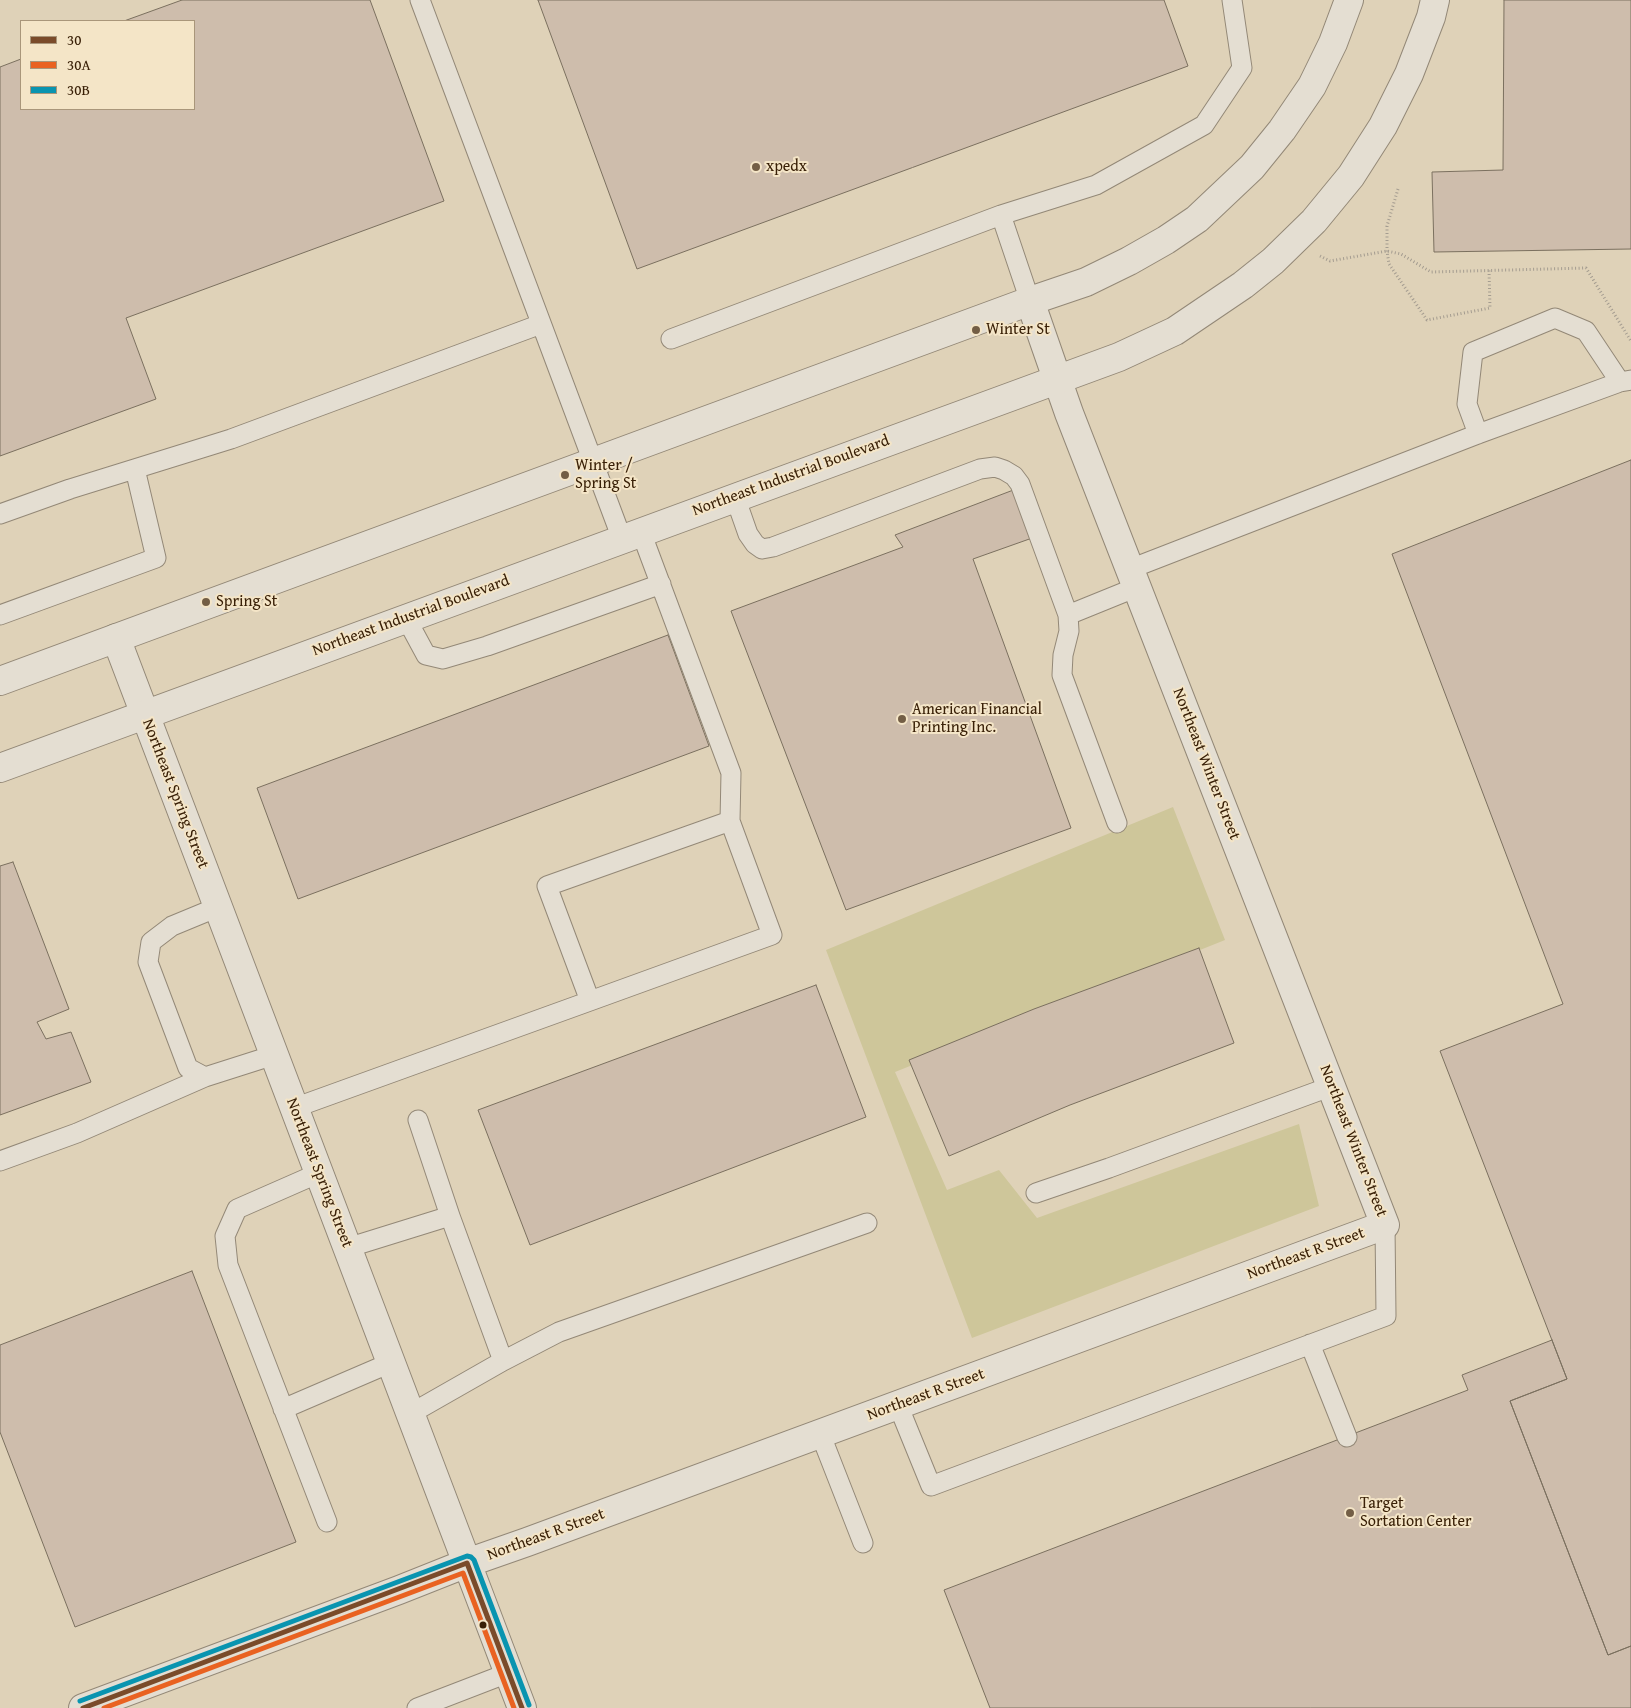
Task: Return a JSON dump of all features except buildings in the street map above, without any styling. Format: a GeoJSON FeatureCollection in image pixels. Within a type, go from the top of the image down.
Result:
{"type":"FeatureCollection","features":[{"type":"Feature","properties":{"kind":"street"},"geometry":{"type":"LineString","coordinates":[[0,681],[1086,282],[1129,261],[1166,240],[1196,219],[1220,199],[1252,167],[1282,130],[1312,86],[1333,44],[1348,0]]}},
{"type":"Feature","properties":{"kind":"street","name":"Northeast Industrial Boulevard"},"geometry":{"type":"LineString","coordinates":[[0,768],[1118,357],[1175,331],[1243,285],[1273,261],[1314,221],[1351,176],[1383,126],[1409,74],[1436,0]]}},
{"type":"Feature","properties":{"kind":"street","name":"Northeast Winter Street"},"geometry":{"type":"LineString","coordinates":[[1030,301],[1056,379],[1385,1224]]}},
{"type":"Feature","properties":{"kind":"street","name":"Northeast Spring Street"},"geometry":{"type":"LineString","coordinates":[[116,638],[522,1708]]}},
{"type":"Feature","properties":{"kind":"street","name":"Northeast R Street"},"geometry":{"type":"LineString","coordinates":[[83,1708],[400,1590],[467,1563],[1385,1224]]}},
{"type":"Feature","properties":{"kind":"lane"},"geometry":{"type":"LineString","coordinates":[[294,1108],[772,935],[730,821],[731,773],[661,584],[631,535],[593,464],[420,0]]}},
{"type":"Feature","properties":{"kind":"lane"},"geometry":{"type":"LineString","coordinates":[[671,339],[1001,215],[1096,185],[1204,126],[1242,68],[1232,0]]}},
{"type":"Feature","properties":{"kind":"lane"},"geometry":{"type":"LineString","coordinates":[[1001,215],[1030,301]]}},
{"type":"Feature","properties":{"kind":"lane"},"geometry":{"type":"LineString","coordinates":[[1068,615],[1134,578],[1478,434],[1626,381],[1586,331],[1555,318],[1472,352],[1467,404],[1478,434]]}},
{"type":"Feature","properties":{"kind":"lane"},"geometry":{"type":"LineString","coordinates":[[0,514],[231,439],[541,324]]}},
{"type":"Feature","properties":{"kind":"lane"},"geometry":{"type":"LineString","coordinates":[[735,497],[748,534],[755,544],[762,549],[773,547],[980,469],[995,467],[1014,476],[1020,484],[1068,615],[1069,631],[1063,655],[1062,675],[1117,823]]}},
{"type":"Feature","properties":{"kind":"lane"},"geometry":{"type":"LineString","coordinates":[[0,615],[156,558],[134,469]]}},
{"type":"Feature","properties":{"kind":"lane"},"geometry":{"type":"LineString","coordinates":[[406,618],[426,655],[443,659],[487,646],[661,584]]}},
{"type":"Feature","properties":{"kind":"lane"},"geometry":{"type":"LineString","coordinates":[[590,1001],[547,886],[730,821]]}},
{"type":"Feature","properties":{"kind":"lane"},"geometry":{"type":"LineString","coordinates":[[205,1077],[188,1068],[148,962],[151,942],[172,926],[218,907]]}},
{"type":"Feature","properties":{"kind":"lane"},"geometry":{"type":"LineString","coordinates":[[0,1161],[77,1133],[205,1077],[274,1055]]}},
{"type":"Feature","properties":{"kind":"lane"},"geometry":{"type":"LineString","coordinates":[[1036,1193],[1332,1086]]}},
{"type":"Feature","properties":{"kind":"lane"},"geometry":{"type":"LineString","coordinates":[[418,1120],[450,1216],[503,1361]]}},
{"type":"Feature","properties":{"kind":"lane"},"geometry":{"type":"LineString","coordinates":[[319,1173],[237,1209],[225,1236],[228,1266],[327,1522]]}},
{"type":"Feature","properties":{"kind":"lane"},"geometry":{"type":"LineString","coordinates":[[347,1248],[450,1216]]}},
{"type":"Feature","properties":{"kind":"lane"},"geometry":{"type":"LineString","coordinates":[[410,1414],[503,1361],[559,1332],[867,1223]]}},
{"type":"Feature","properties":{"kind":"lane"},"geometry":{"type":"LineString","coordinates":[[898,1405],[931,1486],[1386,1316],[1385,1224]]}},
{"type":"Feature","properties":{"kind":"lane"},"geometry":{"type":"LineString","coordinates":[[1310,1344],[1347,1436]]}},
{"type":"Feature","properties":{"kind":"lane"},"geometry":{"type":"LineString","coordinates":[[283,1409],[390,1363]]}},
{"type":"Feature","properties":{"kind":"lane"},"geometry":{"type":"LineString","coordinates":[[820,1433],[863,1542]]}},
{"type":"Feature","properties":{"kind":"lane"},"geometry":{"type":"LineString","coordinates":[[417,1708],[508,1673]]}},
{"type":"Feature","properties":{"kind":"path"},"geometry":{"type":"LineString","coordinates":[[1398,188],[1387,226],[1387,251],[1390,264],[1427,320],[1490,308],[1489,270]]}},
{"type":"Feature","properties":{"kind":"path"},"geometry":{"type":"LineString","coordinates":[[1315,254],[1330,261],[1387,251],[1401,254],[1431,272],[1586,268],[1631,341]]}},
{"type":"Feature","properties":{"kind":"shaded area"},"geometry":{"type":"Polygon","coordinates":[[[1173,807],[1225,940],[895,1072],[947,1190],[999,1170],[1037,1218],[1299,1124],[1319,1206],[972,1338],[826,950],[1173,807]]]}},
{"type":"Feature","properties":{"kind":"transit line","name":"30B"},"geometry":{"type":"LineString","coordinates":[[80,1701],[467,1556],[474,1560],[529,1705]]}},
{"type":"Feature","properties":{"kind":"transit line","name":"30"},"geometry":{"type":"LineString","coordinates":[[83,1708],[467,1563],[522,1708]]}},
{"type":"Feature","properties":{"kind":"transit line","name":"30A"},"geometry":{"type":"LineString","coordinates":[[104,1708],[463,1573],[514,1708]]}},
{"type":"Feature","properties":{"kind":"place","name":"xpedx"},"geometry":{"type":"Point","coordinates":[756,167]}},
{"type":"Feature","properties":{"kind":"place","name":"Winter St"},"geometry":{"type":"Point","coordinates":[976,330]}},
{"type":"Feature","properties":{"kind":"place","name":"Winter / Spring St"},"geometry":{"type":"Point","coordinates":[565,475]}},
{"type":"Feature","properties":{"kind":"place","name":"Spring St"},"geometry":{"type":"Point","coordinates":[206,602]}},
{"type":"Feature","properties":{"kind":"place","name":"American Financial Printing Inc."},"geometry":{"type":"Point","coordinates":[902,719]}},
{"type":"Feature","properties":{"kind":"place","name":"Target Sortation Center"},"geometry":{"type":"Point","coordinates":[1350,1513]}}]}
